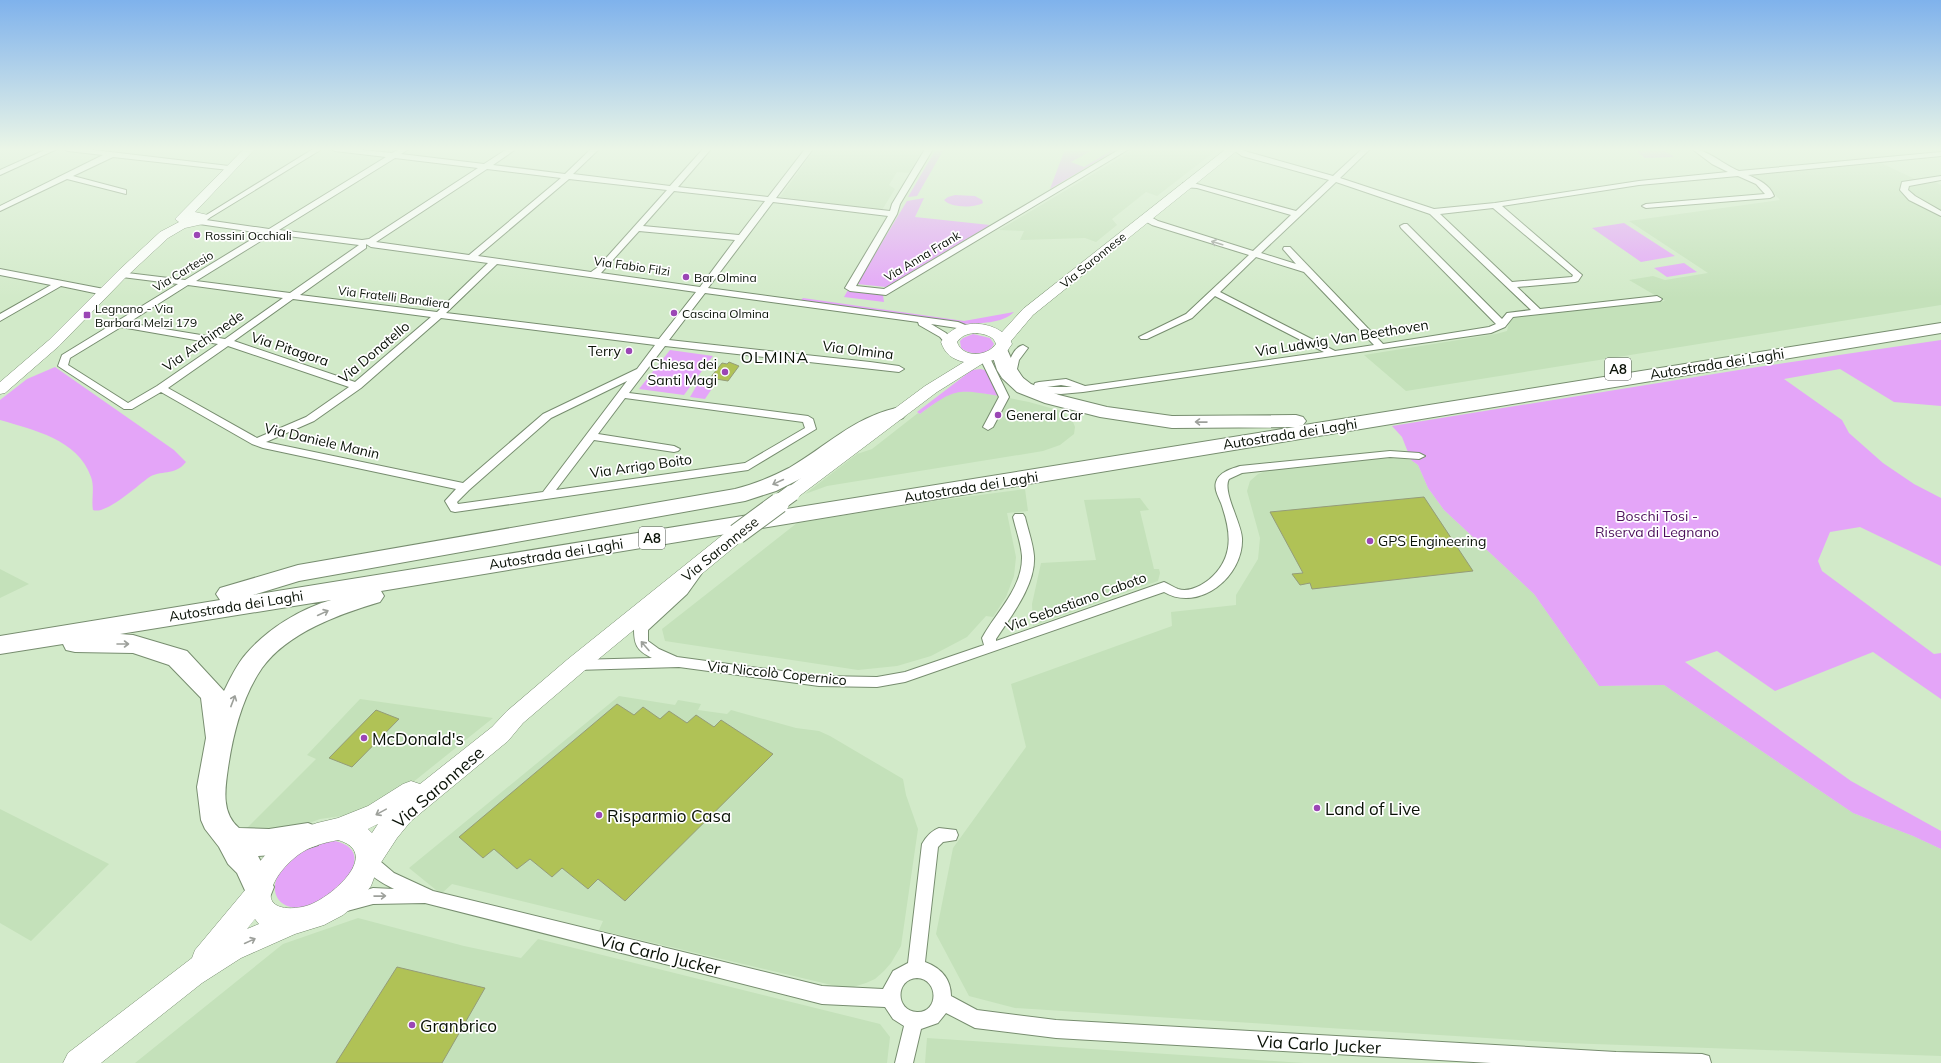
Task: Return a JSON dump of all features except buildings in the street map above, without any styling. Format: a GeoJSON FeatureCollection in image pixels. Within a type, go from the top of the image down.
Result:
{"type":"FeatureCollection","features":[{"type":"Feature","properties":{"kind":"highway","name":"Autostrada dei Laghi"},"geometry":{"type":"LineString","coordinates":[[0,631],[1941,318]]}},
{"type":"Feature","properties":{"kind":"highway","name":"Autostrada dei Laghi"},"geometry":{"type":"LineString","coordinates":[[0,645],[1941,328]]}},
{"type":"Feature","properties":{"kind":"highway"},"geometry":{"type":"LineString","coordinates":[[992,352],[1011,378],[1024,388],[1052,399],[1107,413],[1172,422],[1296,422]]}},
{"type":"Feature","properties":{"kind":"highway"},"geometry":{"type":"LineString","coordinates":[[228,594],[298,573],[737,496],[769,486],[797,472],[861,428],[896,414]]}},
{"type":"Feature","properties":{"kind":"highway"},"geometry":{"type":"LineString","coordinates":[[259,890],[247,864],[238,855],[229,838],[215,820],[211,797],[219,737],[237,690],[254,661],[278,638],[313,617],[335,607],[397,589],[618,546],[636,541]]}},
{"type":"Feature","properties":{"kind":"highway"},"geometry":{"type":"LineString","coordinates":[[0,652],[70,644],[133,644],[178,658],[212,694],[219,737]]}},
{"type":"Feature","properties":{"kind":"highway"},"geometry":{"type":"LineString","coordinates":[[229,838],[249,843],[262,843],[308,836]]}},
{"type":"Feature","properties":{"kind":"main road","name":"Via Saronnese"},"geometry":{"type":"LineString","coordinates":[[368,861],[388,830],[402,813],[500,734],[514,717],[576,665],[737,534],[896,414],[931,389],[992,352],[1028,312],[1170,199]]}},
{"type":"Feature","properties":{"kind":"main road","name":"Via Saronnese"},"geometry":{"type":"LineString","coordinates":[[931,389],[951,347],[955,333],[977,329],[1028,312]]}},
{"type":"Feature","properties":{"kind":"main road"},"geometry":{"type":"LineString","coordinates":[[951,347],[969,358],[992,352],[997,334],[977,329]]}},
{"type":"Feature","properties":{"kind":"main road","name":"Via Saronnese"},"geometry":{"type":"LineString","coordinates":[[338,829],[376,815],[398,802],[492,728],[514,717]]}},
{"type":"Feature","properties":{"kind":"main road"},"geometry":{"type":"LineString","coordinates":[[78,1063],[192,973],[231,950],[293,922],[311,919],[330,910],[344,900],[356,888],[364,874],[368,861],[365,842],[360,836],[338,829],[308,836],[291,845],[276,858],[265,872],[259,890],[227,934],[192,973]]}},
{"type":"Feature","properties":{"kind":"main road"},"geometry":{"type":"LineString","coordinates":[[259,890],[260,905],[267,914],[278,920],[293,922]]}},
{"type":"Feature","properties":{"kind":"street"},"geometry":{"type":"LineString","coordinates":[[0,209],[22,199]]}},
{"type":"Feature","properties":{"kind":"street"},"geometry":{"type":"LineString","coordinates":[[198,216],[209,199]]}},
{"type":"Feature","properties":{"kind":"street"},"geometry":{"type":"LineString","coordinates":[[0,390],[54,343],[122,274],[164,235],[183,221],[198,216],[229,199]]}},
{"type":"Feature","properties":{"kind":"street","name":"Via Cartesio"},"geometry":{"type":"LineString","coordinates":[[65,357],[324,199]]}},
{"type":"Feature","properties":{"kind":"street","name":"Via Archimede"},"geometry":{"type":"LineString","coordinates":[[65,357],[63,366],[128,407],[161,388],[367,244],[437,199]]}},
{"type":"Feature","properties":{"kind":"street"},"geometry":{"type":"LineString","coordinates":[[472,257],[541,199]]}},
{"type":"Feature","properties":{"kind":"street"},"geometry":{"type":"LineString","coordinates":[[594,274],[601,269],[662,199]]}},
{"type":"Feature","properties":{"kind":"street"},"geometry":{"type":"LineString","coordinates":[[767,199],[893,214],[899,199]]}},
{"type":"Feature","properties":{"kind":"street"},"geometry":{"type":"LineString","coordinates":[[547,494],[640,371],[664,342],[702,289],[771,199]]}},
{"type":"Feature","properties":{"kind":"street","name":"Via Anna Frank"},"geometry":{"type":"LineString","coordinates":[[893,214],[850,288],[886,292],[1042,199]]}},
{"type":"Feature","properties":{"kind":"street"},"geometry":{"type":"LineString","coordinates":[[1242,199],[1297,214]]}},
{"type":"Feature","properties":{"kind":"street"},"geometry":{"type":"LineString","coordinates":[[1144,337],[1189,316],[1314,199]]}},
{"type":"Feature","properties":{"kind":"street"},"geometry":{"type":"LineString","coordinates":[[1393,199],[1433,212],[1536,199]]}},
{"type":"Feature","properties":{"kind":"street"},"geometry":{"type":"LineString","coordinates":[[1646,206],[1738,199]]}},
{"type":"Feature","properties":{"kind":"street"},"geometry":{"type":"LineString","coordinates":[[1913,199],[1941,214]]}},
{"type":"Feature","properties":{"kind":"street"},"geometry":{"type":"LineString","coordinates":[[1495,205],[1578,275],[1575,279],[1509,285]]}},
{"type":"Feature","properties":{"kind":"street"},"geometry":{"type":"LineString","coordinates":[[1433,212],[1537,312]]}},
{"type":"Feature","properties":{"kind":"street","name":"Via Fabio Filzi"},"geometry":{"type":"LineString","coordinates":[[198,216],[273,230],[367,244],[495,260],[913,320],[958,325],[977,329]]}},
{"type":"Feature","properties":{"kind":"street"},"geometry":{"type":"LineString","coordinates":[[1146,218],[1155,223],[1307,270]]}},
{"type":"Feature","properties":{"kind":"street"},"geometry":{"type":"LineString","coordinates":[[1404,226],[1502,325]]}},
{"type":"Feature","properties":{"kind":"street"},"geometry":{"type":"LineString","coordinates":[[638,228],[741,238]]}},
{"type":"Feature","properties":{"kind":"street"},"geometry":{"type":"LineString","coordinates":[[1287,249],[1380,346]]}},
{"type":"Feature","properties":{"kind":"street","name":"Via Donatello"},"geometry":{"type":"LineString","coordinates":[[256,442],[310,419],[357,386],[439,315],[495,260]]}},
{"type":"Feature","properties":{"kind":"street"},"geometry":{"type":"LineString","coordinates":[[0,272],[104,292]]}},
{"type":"Feature","properties":{"kind":"street","name":"Via Fratelli Bandiera"},"geometry":{"type":"LineString","coordinates":[[122,274],[290,297],[664,342]]}},
{"type":"Feature","properties":{"kind":"street"},"geometry":{"type":"LineString","coordinates":[[0,318],[59,284]]}},
{"type":"Feature","properties":{"kind":"street"},"geometry":{"type":"LineString","coordinates":[[1214,292],[1334,354]]}},
{"type":"Feature","properties":{"kind":"street","name":"Via Ludwig Van Beethoven"},"geometry":{"type":"LineString","coordinates":[[1024,388],[1038,391],[1083,389],[1334,354],[1491,330],[1502,325],[1510,315],[1657,299]]}},
{"type":"Feature","properties":{"kind":"street","name":"Via Fabio Filzi"},"geometry":{"type":"LineString","coordinates":[[913,320],[931,327],[943,335],[951,347]]}},
{"type":"Feature","properties":{"kind":"street","name":"Via Pitagora"},"geometry":{"type":"LineString","coordinates":[[119,324],[226,342],[357,386]]}},
{"type":"Feature","properties":{"kind":"street","name":"Via Olmina"},"geometry":{"type":"LineString","coordinates":[[664,342],[774,356],[826,359],[899,369]]}},
{"type":"Feature","properties":{"kind":"street"},"geometry":{"type":"LineString","coordinates":[[1023,348],[1014,360],[1012,369],[1018,378],[1026,383],[1036,385],[1065,381],[1077,384],[1083,389]]}},
{"type":"Feature","properties":{"kind":"street"},"geometry":{"type":"LineString","coordinates":[[988,427],[1004,397],[992,352]]}},
{"type":"Feature","properties":{"kind":"street"},"geometry":{"type":"LineString","coordinates":[[465,487],[547,416],[640,371]]}},
{"type":"Feature","properties":{"kind":"street","name":"Via Daniele Manin"},"geometry":{"type":"LineString","coordinates":[[161,388],[256,442],[465,487]]}},
{"type":"Feature","properties":{"kind":"street","name":"Via Arrigo Boito"},"geometry":{"type":"LineString","coordinates":[[465,487],[451,501],[455,508],[748,466],[811,429],[808,419],[622,395]]}},
{"type":"Feature","properties":{"kind":"street"},"geometry":{"type":"LineString","coordinates":[[590,436],[674,449]]}},
{"type":"Feature","properties":{"kind":"street","name":"Via Sebastiano Caboto"},"geometry":{"type":"LineString","coordinates":[[991,648],[1164,587],[1176,593],[1196,593],[1209,586],[1225,572],[1235,556],[1237,540],[1221,488],[1222,481],[1229,474],[1258,468],[1390,454],[1419,456]]}},
{"type":"Feature","properties":{"kind":"street"},"geometry":{"type":"LineString","coordinates":[[991,648],[989,638],[1010,606],[1028,562],[1019,517]]}},
{"type":"Feature","properties":{"kind":"street","name":"Via Niccolò Copernico"},"geometry":{"type":"LineString","coordinates":[[679,662],[651,652],[645,647],[640,642],[641,628],[683,591],[708,558]]}},
{"type":"Feature","properties":{"kind":"street","name":"Via Niccolò Copernico"},"geometry":{"type":"LineString","coordinates":[[576,665],[679,662],[820,681],[877,682],[905,677],[991,648]]}},
{"type":"Feature","properties":{"kind":"street"},"geometry":{"type":"LineString","coordinates":[[916,969],[930,844],[939,835],[950,835]]}},
{"type":"Feature","properties":{"kind":"street","name":"Via Carlo Jucker"},"geometry":{"type":"LineString","coordinates":[[368,861],[388,878],[431,898],[822,995],[891,998]]}},
{"type":"Feature","properties":{"kind":"street","name":"Via Carlo Jucker"},"geometry":{"type":"LineString","coordinates":[[330,910],[354,900],[373,896],[431,898]]}},
{"type":"Feature","properties":{"kind":"street"},"geometry":{"type":"LineString","coordinates":[[916,969],[924,970],[937,978],[941,985],[942,1001],[938,1009],[931,1015],[923,1019],[914,1020],[898,1014],[893,1006],[891,998],[895,981],[901,975],[916,969]]}},
{"type":"Feature","properties":{"kind":"street","name":"Via Carlo Jucker"},"geometry":{"type":"LineString","coordinates":[[942,1001],[975,1019],[1056,1029],[1617,1062],[1702,1063]]}},
{"type":"Feature","properties":{"kind":"street"},"geometry":{"type":"LineString","coordinates":[[904,1063],[914,1020]]}},
{"type":"Feature","properties":{"kind":"shaded area"},"geometry":{"type":"Polygon","coordinates":[[[793,199],[889,199],[882,210],[793,199]]]}},
{"type":"Feature","properties":{"kind":"shaded area"},"geometry":{"type":"Polygon","coordinates":[[[1052,199],[1138,199],[1112,219],[1117,225],[1096,242],[1085,238],[1020,240],[1024,231],[999,230],[1052,199]]]}},
{"type":"Feature","properties":{"kind":"shaded area"},"geometry":{"type":"Polygon","coordinates":[[[1779,199],[1941,199],[1941,305],[1406,391],[1364,355],[1496,334],[1507,331],[1510,318],[1665,301],[1629,280],[1653,276],[1665,280],[1708,273],[1629,221],[1780,200],[1779,199]]]}},
{"type":"Feature","properties":{"kind":"shaded area"},"geometry":{"type":"Polygon","coordinates":[[[973,391],[1029,402],[1061,411],[1073,422],[1075,427],[1074,434],[1060,445],[1043,451],[827,486],[805,494],[857,454],[872,449],[918,413],[920,414],[943,397],[955,392],[973,391]]]}},
{"type":"Feature","properties":{"kind":"shaded area"},"geometry":{"type":"Polygon","coordinates":[[[1398,457],[1411,460],[1418,465],[1428,488],[1444,510],[1534,594],[1599,686],[1664,685],[1853,813],[1913,836],[1941,849],[1941,1056],[1565,1043],[1015,1008],[969,996],[936,934],[953,848],[1026,747],[1011,684],[1172,626],[1171,612],[1236,605],[1236,595],[1258,559],[1260,538],[1247,491],[1250,481],[1258,474],[1271,469],[1398,457]]]}},
{"type":"Feature","properties":{"kind":"shaded area"},"geometry":{"type":"Polygon","coordinates":[[[1025,489],[1028,511],[1007,513],[1016,557],[1014,576],[1006,597],[993,617],[986,616],[967,637],[931,656],[897,666],[858,670],[665,641],[662,629],[797,523],[927,502],[1025,489]]]}},
{"type":"Feature","properties":{"kind":"shaded area"},"geometry":{"type":"Polygon","coordinates":[[[1140,498],[1149,510],[1140,511],[1154,569],[1159,569],[1160,573],[1158,581],[1033,626],[1032,604],[1041,563],[1096,560],[1084,500],[1140,498]]]}},
{"type":"Feature","properties":{"kind":"shaded area"},"geometry":{"type":"Polygon","coordinates":[[[0,569],[29,584],[0,598],[0,569]]]}},
{"type":"Feature","properties":{"kind":"shaded area"},"geometry":{"type":"Polygon","coordinates":[[[619,696],[675,705],[678,700],[701,704],[698,710],[727,714],[731,710],[796,728],[819,731],[903,779],[906,795],[918,829],[901,946],[891,963],[884,971],[875,979],[866,983],[850,988],[840,987],[599,930],[603,921],[452,884],[441,894],[409,868],[619,696]]]}},
{"type":"Feature","properties":{"kind":"shaded area"},"geometry":{"type":"Polygon","coordinates":[[[360,699],[493,718],[402,791],[349,815],[320,819],[291,830],[255,832],[247,828],[316,759],[307,755],[360,699]]]}},
{"type":"Feature","properties":{"kind":"shaded area"},"geometry":{"type":"Polygon","coordinates":[[[0,809],[109,864],[31,941],[0,923],[0,809]]]}},
{"type":"Feature","properties":{"kind":"shaded area"},"geometry":{"type":"Polygon","coordinates":[[[358,918],[464,946],[521,958],[538,939],[880,1024],[890,1037],[887,1063],[135,1063],[283,944],[358,918]]]}},
{"type":"Feature","properties":{"kind":"shaded area"},"geometry":{"type":"Polygon","coordinates":[[[927,1038],[1304,1063],[925,1063],[927,1038]]]}},
{"type":"Feature","properties":{"kind":"green space"},"geometry":{"type":"Polygon","coordinates":[[[924,199],[915,217],[990,225],[886,287],[857,284],[907,201],[924,199]]]}},
{"type":"Feature","properties":{"kind":"green space"},"geometry":{"type":"Polygon","coordinates":[[[946,199],[980,199],[983,203],[974,206],[957,206],[947,203],[944,200],[946,199]]]}},
{"type":"Feature","properties":{"kind":"green space"},"geometry":{"type":"Polygon","coordinates":[[[1624,223],[1675,256],[1641,262],[1592,228],[1624,223]]]}},
{"type":"Feature","properties":{"kind":"green space"},"geometry":{"type":"Polygon","coordinates":[[[1684,263],[1697,272],[1667,277],[1654,268],[1684,263]]]}},
{"type":"Feature","properties":{"kind":"green space"},"geometry":{"type":"Polygon","coordinates":[[[848,290],[883,295],[884,302],[844,297],[848,290]]]}},
{"type":"Feature","properties":{"kind":"green space"},"geometry":{"type":"Polygon","coordinates":[[[803,298],[964,321],[1014,312],[997,321],[963,324],[800,301],[803,298]]]}},
{"type":"Feature","properties":{"kind":"green space"},"geometry":{"type":"Polygon","coordinates":[[[973,334],[990,338],[994,344],[988,351],[979,354],[969,352],[961,348],[960,341],[963,338],[973,334]]]}},
{"type":"Feature","properties":{"kind":"green space","name":"Boschi Tosi - Riserva di Legnano"},"geometry":{"type":"Polygon","coordinates":[[[1941,340],[1941,406],[1894,402],[1840,369],[1784,379],[1842,420],[1849,433],[1883,463],[1914,484],[1941,498],[1941,566],[1860,527],[1830,532],[1818,561],[1822,571],[1934,654],[1941,653],[1941,699],[1873,652],[1775,691],[1717,651],[1685,662],[1851,781],[1941,831],[1941,849],[1913,836],[1853,813],[1664,685],[1599,686],[1534,594],[1444,510],[1428,488],[1418,465],[1411,460],[1402,437],[1392,426],[1751,368],[1941,340]]]}},
{"type":"Feature","properties":{"kind":"green space"},"geometry":{"type":"Polygon","coordinates":[[[670,350],[713,356],[684,395],[639,389],[670,350]]]}},
{"type":"Feature","properties":{"kind":"green space"},"geometry":{"type":"Polygon","coordinates":[[[55,367],[174,450],[186,462],[177,470],[153,475],[121,499],[106,508],[93,510],[93,485],[91,477],[85,464],[76,453],[53,438],[40,432],[0,420],[0,400],[27,379],[55,367]]]}},
{"type":"Feature","properties":{"kind":"green space"},"geometry":{"type":"Polygon","coordinates":[[[981,369],[987,371],[999,396],[974,392],[957,393],[941,399],[920,414],[917,412],[972,370],[981,369]]]}},
{"type":"Feature","properties":{"kind":"green space"},"geometry":{"type":"Polygon","coordinates":[[[701,378],[717,381],[705,399],[690,397],[701,378]]]}},
{"type":"Feature","properties":{"kind":"green space"},"geometry":{"type":"Polygon","coordinates":[[[335,841],[347,846],[354,854],[355,858],[352,870],[343,887],[334,894],[304,907],[293,907],[282,903],[277,897],[275,890],[276,883],[278,875],[288,861],[294,855],[308,847],[335,841]]]}},
{"type":"Feature","properties":{"kind":"place","name":"Rossini Occhiali"},"geometry":{"type":"Point","coordinates":[197,235]}},
{"type":"Feature","properties":{"kind":"place","name":"Bar Olmina"},"geometry":{"type":"Point","coordinates":[686,277]}},
{"type":"Feature","properties":{"kind":"place","name":"Cascina Olmina"},"geometry":{"type":"Point","coordinates":[674,313]}},
{"type":"Feature","properties":{"kind":"place","name":"Legnano - Via Barbara Melzi 179"},"geometry":{"type":"Point","coordinates":[87,315]}},
{"type":"Feature","properties":{"kind":"place","name":"Terry"},"geometry":{"type":"Point","coordinates":[629,351]}},
{"type":"Feature","properties":{"kind":"place","name":"Chiesa dei Santi Magi"},"geometry":{"type":"Point","coordinates":[725,372]}},
{"type":"Feature","properties":{"kind":"place","name":"General Car"},"geometry":{"type":"Point","coordinates":[998,415]}},
{"type":"Feature","properties":{"kind":"place","name":"GPS Engineering"},"geometry":{"type":"Point","coordinates":[1370,541]}},
{"type":"Feature","properties":{"kind":"place","name":"McDonald's"},"geometry":{"type":"Point","coordinates":[364,738]}},
{"type":"Feature","properties":{"kind":"place","name":"Land of Live"},"geometry":{"type":"Point","coordinates":[1317,808]}},
{"type":"Feature","properties":{"kind":"place","name":"Risparmio Casa"},"geometry":{"type":"Point","coordinates":[599,815]}},
{"type":"Feature","properties":{"kind":"place","name":"Granbrico"},"geometry":{"type":"Point","coordinates":[412,1025]}},
{"type":"Feature","properties":{"kind":"district","name":"OLMINA"},"geometry":{"type":"Point","coordinates":[775,357]}}]}
